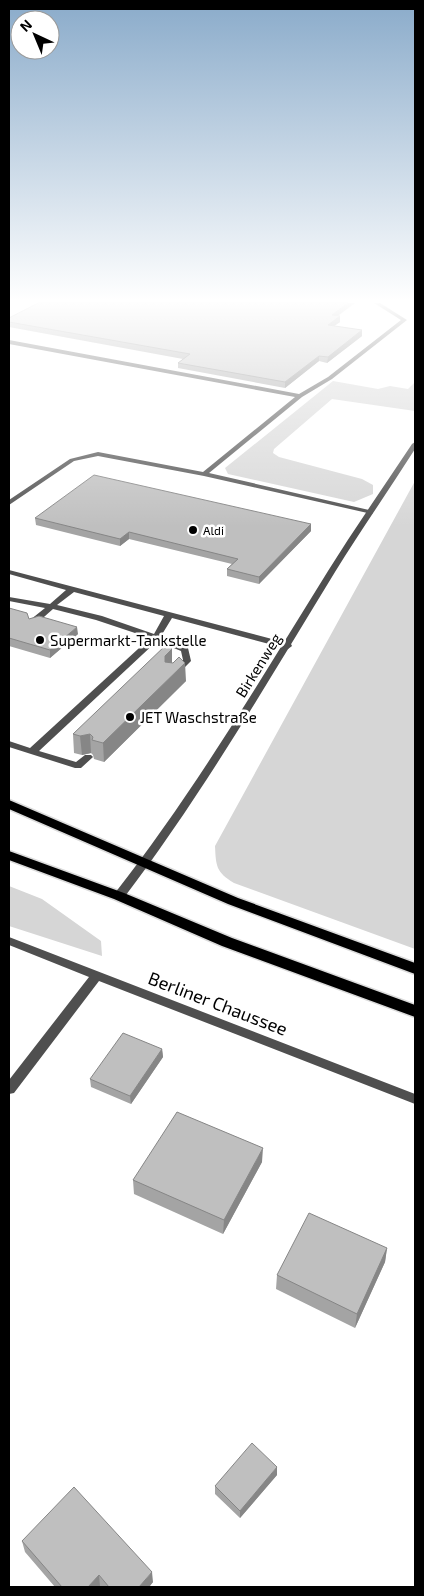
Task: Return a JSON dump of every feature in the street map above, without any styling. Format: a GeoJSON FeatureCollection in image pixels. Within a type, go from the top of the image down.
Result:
{"type":"FeatureCollection","features":[{"type":"Feature","properties":{"kind":"main road"},"geometry":{"type":"LineString","coordinates":[[9,804],[233,901],[415,968]]}},
{"type":"Feature","properties":{"kind":"main road"},"geometry":{"type":"LineString","coordinates":[[9,855],[119,896],[227,942],[415,1011]]}},
{"type":"Feature","properties":{"kind":"street"},"geometry":{"type":"LineString","coordinates":[[200,377],[300,396]]}},
{"type":"Feature","properties":{"kind":"street"},"geometry":{"type":"LineString","coordinates":[[204,474],[300,396],[331,377]]}},
{"type":"Feature","properties":{"kind":"street","name":"Birkenweg"},"geometry":{"type":"LineString","coordinates":[[119,896],[146,863],[184,810],[288,646],[369,512],[415,444]]}},
{"type":"Feature","properties":{"kind":"street"},"geometry":{"type":"LineString","coordinates":[[9,503],[72,460],[98,454],[204,474],[369,512]]}},
{"type":"Feature","properties":{"kind":"street"},"geometry":{"type":"LineString","coordinates":[[9,572],[288,646]]}},
{"type":"Feature","properties":{"kind":"street"},"geometry":{"type":"LineString","coordinates":[[33,622],[72,589]]}},
{"type":"Feature","properties":{"kind":"street"},"geometry":{"type":"LineString","coordinates":[[9,599],[53,606],[156,637],[184,650],[187,661],[170,677]]}},
{"type":"Feature","properties":{"kind":"street"},"geometry":{"type":"LineString","coordinates":[[32,752],[156,637],[169,614]]}},
{"type":"Feature","properties":{"kind":"street"},"geometry":{"type":"LineString","coordinates":[[9,744],[78,766],[88,757]]}},
{"type":"Feature","properties":{"kind":"street","name":"Berliner Chaussee"},"geometry":{"type":"LineString","coordinates":[[9,941],[415,1099]]}},
{"type":"Feature","properties":{"kind":"street"},"geometry":{"type":"LineString","coordinates":[[9,1089],[97,975]]}},
{"type":"Feature","properties":{"kind":"shaded area"},"geometry":{"type":"Polygon","coordinates":[[[333,381],[378,389],[390,386],[408,389],[415,382],[415,411],[332,399],[274,449],[273,453],[279,457],[362,479],[373,485],[373,494],[354,502],[228,474],[225,468],[333,381]]]}},
{"type":"Feature","properties":{"kind":"shaded area"},"geometry":{"type":"Polygon","coordinates":[[[415,481],[415,949],[234,883],[220,872],[215,846],[415,481]]]}},
{"type":"Feature","properties":{"kind":"shaded area"},"geometry":{"type":"Polygon","coordinates":[[[9,886],[42,899],[101,941],[102,956],[9,926],[9,886]]]}},
{"type":"Feature","properties":{"kind":"building"},"geometry":{"type":"Polygon","coordinates":[[[260,377],[291,377],[285,382],[260,377]]]}},
{"type":"Feature","properties":{"kind":"building","name":"Aldi"},"geometry":{"type":"Polygon","coordinates":[[[94,475],[311,524],[259,577],[227,569],[238,559],[129,532],[120,539],[35,518],[94,475]]]}},
{"type":"Feature","properties":{"kind":"building","name":"Supermarkt-Tankstelle"},"geometry":{"type":"Polygon","coordinates":[[[9,608],[27,613],[29,619],[39,616],[77,627],[50,650],[9,638],[9,608]]]}},
{"type":"Feature","properties":{"kind":"building"},"geometry":{"type":"Polygon","coordinates":[[[167,644],[172,649],[165,656],[165,662],[173,663],[179,657],[185,663],[103,743],[92,740],[93,737],[90,734],[80,736],[73,734],[167,644]]]}},
{"type":"Feature","properties":{"kind":"building"},"geometry":{"type":"Polygon","coordinates":[[[123,1033],[162,1049],[130,1096],[90,1079],[123,1033]]]}},
{"type":"Feature","properties":{"kind":"building"},"geometry":{"type":"Polygon","coordinates":[[[177,1112],[263,1148],[224,1220],[133,1180],[177,1112]]]}},
{"type":"Feature","properties":{"kind":"building"},"geometry":{"type":"Polygon","coordinates":[[[309,1213],[387,1248],[357,1314],[277,1275],[309,1213]]]}},
{"type":"Feature","properties":{"kind":"building"},"geometry":{"type":"Polygon","coordinates":[[[252,1443],[277,1467],[240,1511],[215,1486],[252,1443]]]}},
{"type":"Feature","properties":{"kind":"building"},"geometry":{"type":"Polygon","coordinates":[[[74,1487],[152,1572],[139,1587],[109,1587],[99,1575],[88,1587],[62,1587],[22,1541],[74,1487]]]}},
{"type":"Feature","properties":{"kind":"place","name":"Aldi"},"geometry":{"type":"Point","coordinates":[193,530]}},
{"type":"Feature","properties":{"kind":"place","name":"Supermarkt-Tankstelle"},"geometry":{"type":"Point","coordinates":[40,640]}},
{"type":"Feature","properties":{"kind":"place","name":"JET Waschstraße"},"geometry":{"type":"Point","coordinates":[130,717]}}]}
